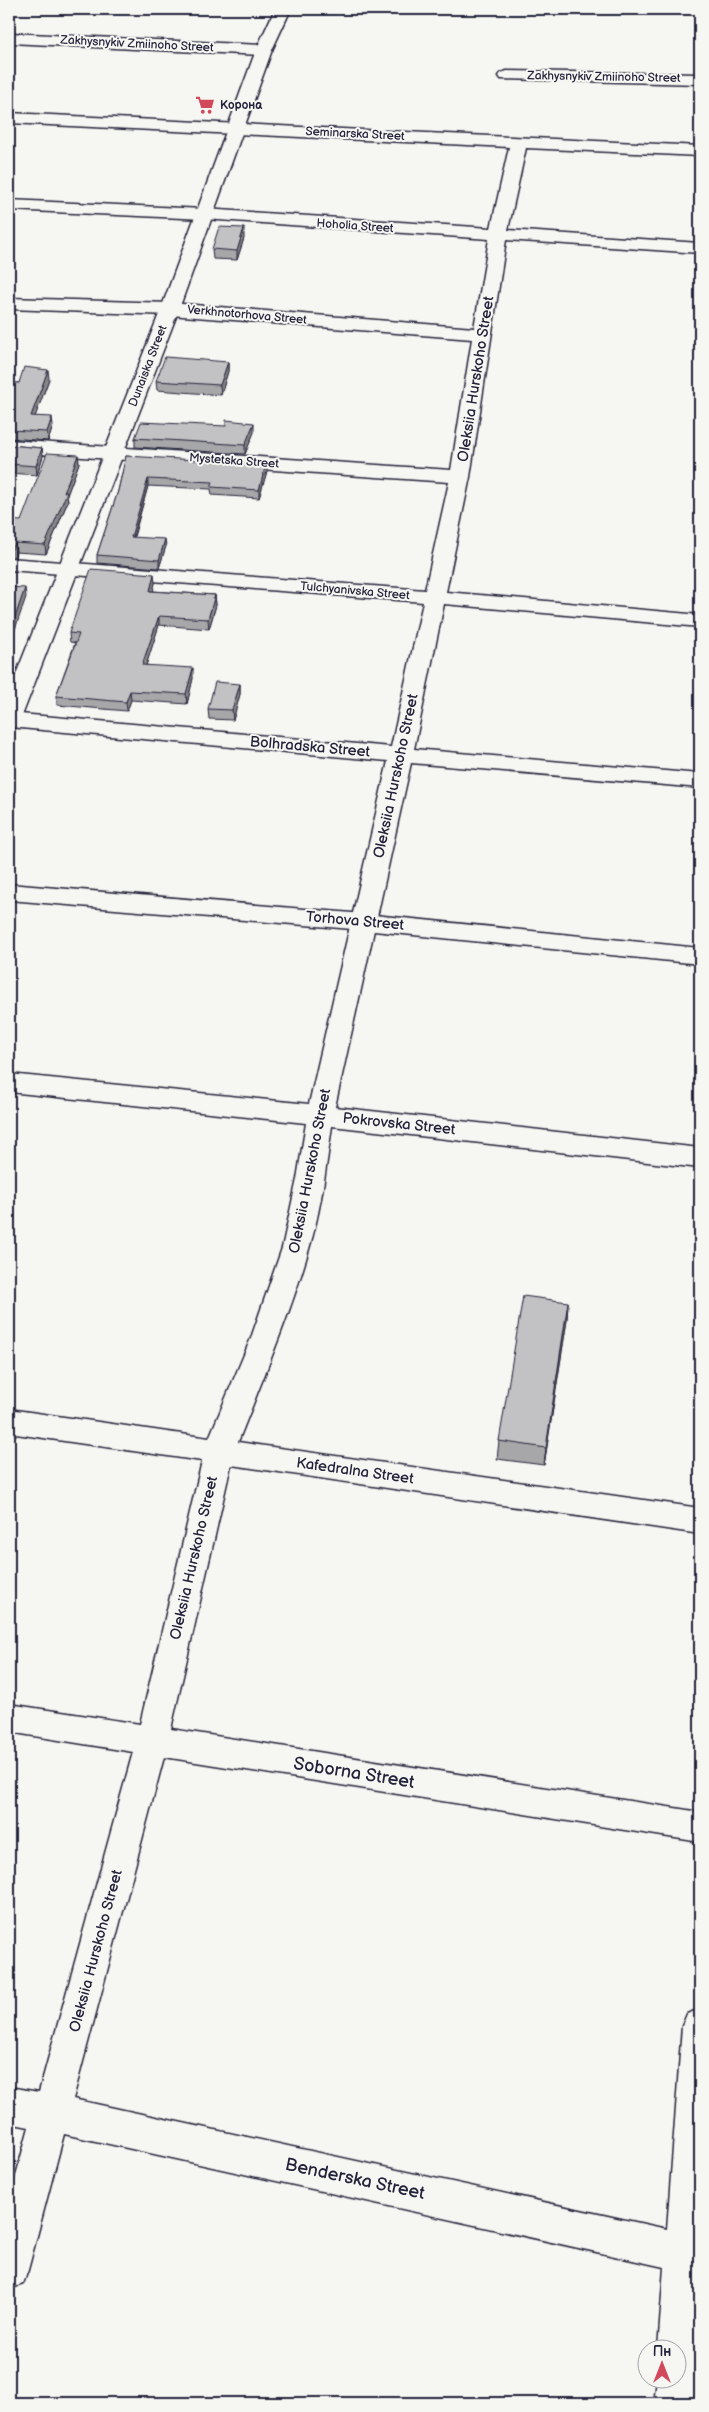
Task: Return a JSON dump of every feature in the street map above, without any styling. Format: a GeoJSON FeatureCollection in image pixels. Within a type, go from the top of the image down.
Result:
{"type":"FeatureCollection","features":[{"type":"Feature","properties":{"kind":"street","name":"Dunaiska Street"},"geometry":{"type":"LineString","coordinates":[[9,721],[67,568],[115,453],[170,309],[264,50],[283,9]]}},
{"type":"Feature","properties":{"kind":"street","name":"Zakhysnykiv Zmiinoho Street"},"geometry":{"type":"LineString","coordinates":[[9,38],[264,50]]}},
{"type":"Feature","properties":{"kind":"street","name":"Zakhysnykiv Zmiinoho Street"},"geometry":{"type":"LineString","coordinates":[[507,76],[700,79]]}},
{"type":"Feature","properties":{"kind":"street","name":"Seminarska Street"},"geometry":{"type":"LineString","coordinates":[[9,118],[700,151]]}},
{"type":"Feature","properties":{"kind":"street","name":"Oleksiia Hurskoho Street"},"geometry":{"type":"LineString","coordinates":[[9,2270],[152,1742],[219,1451],[265,1338],[296,1248],[311,1179],[320,1115],[401,755],[460,477],[498,236],[519,142]]}},
{"type":"Feature","properties":{"kind":"street","name":"Hoholia Street"},"geometry":{"type":"LineString","coordinates":[[9,205],[204,214],[498,236],[700,248]]}},
{"type":"Feature","properties":{"kind":"street","name":"Verkhnotorhova Street"},"geometry":{"type":"LineString","coordinates":[[9,303],[170,309],[484,334]]}},
{"type":"Feature","properties":{"kind":"street","name":"Mystetska Street"},"geometry":{"type":"LineString","coordinates":[[9,446],[460,477]]}},
{"type":"Feature","properties":{"kind":"street","name":"Tulchyanivska Street"},"geometry":{"type":"LineString","coordinates":[[9,564],[435,597],[700,621]]}},
{"type":"Feature","properties":{"kind":"street","name":"Bolhradska Street"},"geometry":{"type":"LineString","coordinates":[[9,721],[700,781]]}},
{"type":"Feature","properties":{"kind":"street","name":"Torhova Street"},"geometry":{"type":"LineString","coordinates":[[9,892],[364,922],[700,956]]}},
{"type":"Feature","properties":{"kind":"street","name":"Pokrovska Street"},"geometry":{"type":"LineString","coordinates":[[9,1083],[320,1115],[700,1158]]}},
{"type":"Feature","properties":{"kind":"street","name":"Kafedralna Street"},"geometry":{"type":"LineString","coordinates":[[9,1421],[700,1521]]}},
{"type":"Feature","properties":{"kind":"street","name":"Soborna Street"},"geometry":{"type":"LineString","coordinates":[[9,1718],[152,1742],[700,1826]]}},
{"type":"Feature","properties":{"kind":"street"},"geometry":{"type":"LineString","coordinates":[[680,2340],[692,2252],[700,2026]]}},
{"type":"Feature","properties":{"kind":"street","name":"Benderska Street"},"geometry":{"type":"LineString","coordinates":[[9,2105],[692,2252]]}},
{"type":"Feature","properties":{"kind":"street"},"geometry":{"type":"LineString","coordinates":[[674,2403],[675,2390]]}},
{"type":"Feature","properties":{"kind":"building"},"geometry":{"type":"Polygon","coordinates":[[[219,227],[244,228],[237,251],[212,249],[219,227]]]}},
{"type":"Feature","properties":{"kind":"building"},"geometry":{"type":"Polygon","coordinates":[[[165,357],[228,362],[220,385],[156,381],[165,357]]]}},
{"type":"Feature","properties":{"kind":"building"},"geometry":{"type":"Polygon","coordinates":[[[24,367],[48,370],[31,416],[52,417],[47,432],[9,430],[9,383],[19,383],[24,367]]]}},
{"type":"Feature","properties":{"kind":"building"},"geometry":{"type":"Polygon","coordinates":[[[226,420],[254,423],[245,445],[135,438],[141,422],[226,426],[226,420]]]}},
{"type":"Feature","properties":{"kind":"building"},"geometry":{"type":"Polygon","coordinates":[[[9,445],[42,448],[36,466],[9,464],[9,445]]]}},
{"type":"Feature","properties":{"kind":"building"},"geometry":{"type":"Polygon","coordinates":[[[47,453],[78,455],[64,492],[67,492],[45,545],[15,543],[13,548],[9,549],[9,520],[21,521],[47,453]]]}},
{"type":"Feature","properties":{"kind":"building"},"geometry":{"type":"Polygon","coordinates":[[[126,456],[266,464],[259,490],[211,487],[213,482],[148,479],[131,537],[165,539],[159,560],[97,555],[118,491],[126,456]]]}},
{"type":"Feature","properties":{"kind":"building"},"geometry":{"type":"Polygon","coordinates":[[[91,569],[154,574],[150,591],[215,595],[208,619],[159,616],[142,665],[193,668],[186,694],[130,691],[126,702],[56,696],[79,634],[69,633],[91,569]]]}},
{"type":"Feature","properties":{"kind":"building"},"geometry":{"type":"Polygon","coordinates":[[[9,587],[25,588],[9,635],[9,587]]]}},
{"type":"Feature","properties":{"kind":"building"},"geometry":{"type":"Polygon","coordinates":[[[215,682],[240,684],[232,710],[208,709],[215,682]]]}},
{"type":"Feature","properties":{"kind":"building"},"geometry":{"type":"Polygon","coordinates":[[[523,1296],[568,1302],[546,1448],[499,1441],[523,1296]]]}},
{"type":"Feature","properties":{"kind":"place","name":"Корона"},"geometry":{"type":"Point","coordinates":[205,105]}}]}
